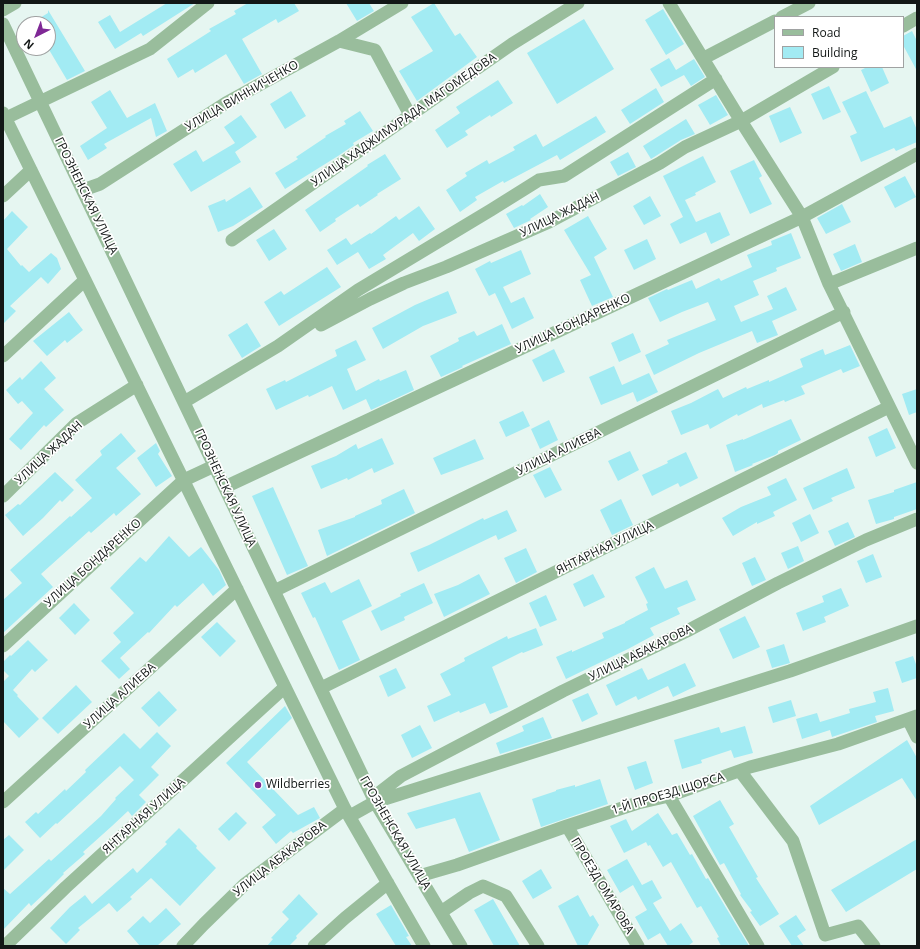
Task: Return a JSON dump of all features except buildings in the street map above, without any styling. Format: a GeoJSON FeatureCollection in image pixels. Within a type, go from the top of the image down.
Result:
{"type":"FeatureCollection","features":[{"type":"Feature","properties":{"kind":"street"},"geometry":{"type":"LineString","coordinates":[[3,10],[15,3]]}},
{"type":"Feature","properties":{"kind":"street"},"geometry":{"type":"LineString","coordinates":[[208,3],[150,49],[41,102],[4,115],[348,813],[424,946]]}},
{"type":"Feature","properties":{"kind":"street","name":"УЛИЦА ВИННИЧЕНКО"},"geometry":{"type":"LineString","coordinates":[[83,190],[100,184],[226,103],[339,41],[402,3]]}},
{"type":"Feature","properties":{"kind":"street","name":"УЛИЦА ХАДЖИМУРАДА МАГОМЕДОВА"},"geometry":{"type":"LineString","coordinates":[[232,240],[512,44],[578,3]]}},
{"type":"Feature","properties":{"kind":"street"},"geometry":{"type":"LineString","coordinates":[[670,3],[741,121],[802,217],[829,284],[917,463]]}},
{"type":"Feature","properties":{"kind":"street"},"geometry":{"type":"LineString","coordinates":[[784,16],[809,3]]}},
{"type":"Feature","properties":{"kind":"street"},"geometry":{"type":"LineString","coordinates":[[904,25],[917,18]]}},
{"type":"Feature","properties":{"kind":"street"},"geometry":{"type":"LineString","coordinates":[[704,58],[774,22]]}},
{"type":"Feature","properties":{"kind":"street","name":"ГРОЗНЕНСКАЯ УЛИЦА"},"geometry":{"type":"LineString","coordinates":[[3,24],[375,802],[461,946]]}},
{"type":"Feature","properties":{"kind":"street"},"geometry":{"type":"LineString","coordinates":[[339,41],[375,50],[410,115]]}},
{"type":"Feature","properties":{"kind":"street","name":"УЛИЦА ЖАДАН"},"geometry":{"type":"LineString","coordinates":[[278,346],[404,283],[446,267],[549,222],[685,147],[741,121],[831,68]]}},
{"type":"Feature","properties":{"kind":"street"},"geometry":{"type":"LineString","coordinates":[[184,402],[278,346],[358,290],[539,180],[564,176],[716,79]]}},
{"type":"Feature","properties":{"kind":"street","name":"УЛИЦА БОНДАРЕНКО"},"geometry":{"type":"LineString","coordinates":[[225,487],[802,217],[917,154]]}},
{"type":"Feature","properties":{"kind":"street"},"geometry":{"type":"LineString","coordinates":[[3,196],[31,170]]}},
{"type":"Feature","properties":{"kind":"street"},"geometry":{"type":"LineString","coordinates":[[829,284],[917,248]]}},
{"type":"Feature","properties":{"kind":"street"},"geometry":{"type":"LineString","coordinates":[[3,356],[85,280]]}},
{"type":"Feature","properties":{"kind":"street","name":"УЛИЦА АЛИЕВА"},"geometry":{"type":"LineString","coordinates":[[274,591],[844,312]]}},
{"type":"Feature","properties":{"kind":"street","name":"УЛИЦА ЖАДАН"},"geometry":{"type":"LineString","coordinates":[[3,496],[78,423],[137,385]]}},
{"type":"Feature","properties":{"kind":"street","name":"ЯНТАРНАЯ УЛИЦА"},"geometry":{"type":"LineString","coordinates":[[321,688],[889,407]]}},
{"type":"Feature","properties":{"kind":"street","name":"УЛИЦА БОНДАРЕНКО"},"geometry":{"type":"LineString","coordinates":[[3,646],[184,480],[214,466]]}},
{"type":"Feature","properties":{"kind":"street","name":"УЛИЦА АБАКАРОВА"},"geometry":{"type":"LineString","coordinates":[[183,946],[245,884],[348,813],[375,802],[379,793],[402,776],[563,691],[687,631],[778,583],[866,540],[917,519]]}},
{"type":"Feature","properties":{"kind":"street","name":"УЛИЦА АЛИЕВА"},"geometry":{"type":"LineString","coordinates":[[3,802],[237,589]]}},
{"type":"Feature","properties":{"kind":"street"},"geometry":{"type":"LineString","coordinates":[[375,802],[790,671],[917,626]]}},
{"type":"Feature","properties":{"kind":"street","name":"ЯНТАРНАЯ УЛИЦА"},"geometry":{"type":"LineString","coordinates":[[5,946],[66,887],[285,687]]}},
{"type":"Feature","properties":{"kind":"street"},"geometry":{"type":"LineString","coordinates":[[913,718],[917,738]]}},
{"type":"Feature","properties":{"kind":"street","name":"1-Й ПРОЕЗД ЩОРСА"},"geometry":{"type":"LineString","coordinates":[[419,876],[457,865],[567,826],[638,803],[670,796],[740,771],[838,744],[913,718]]}},
{"type":"Feature","properties":{"kind":"street"},"geometry":{"type":"LineString","coordinates":[[740,771],[793,841],[825,935],[858,926],[874,946]]}},
{"type":"Feature","properties":{"kind":"street"},"geometry":{"type":"LineString","coordinates":[[670,796],[758,946]]}},
{"type":"Feature","properties":{"kind":"street","name":"ПРОЕЗД ОМАРОВА"},"geometry":{"type":"LineString","coordinates":[[567,826],[638,946]]}},
{"type":"Feature","properties":{"kind":"street"},"geometry":{"type":"LineString","coordinates":[[314,946],[345,918],[388,883]]}},
{"type":"Feature","properties":{"kind":"street"},"geometry":{"type":"LineString","coordinates":[[440,912],[469,893],[483,886],[506,896],[538,946]]}},
{"type":"Feature","properties":{"kind":"place","name":"Wildberries"},"geometry":{"type":"Point","coordinates":[258,785]}}]}
